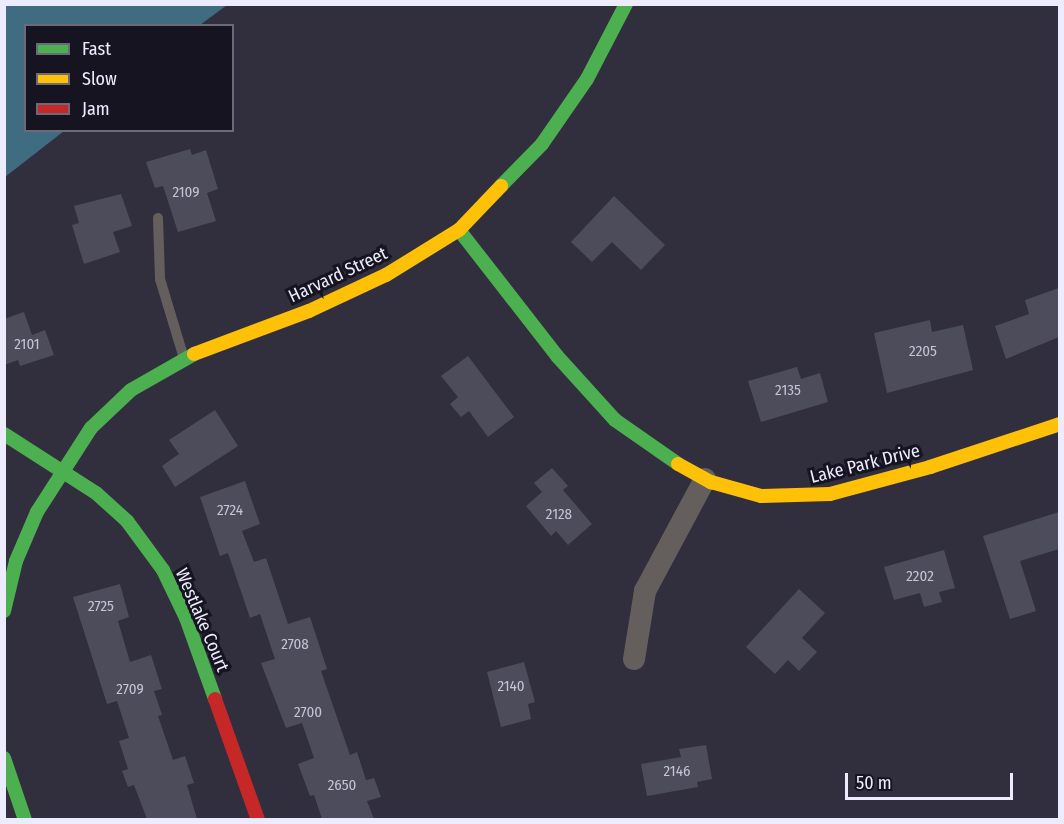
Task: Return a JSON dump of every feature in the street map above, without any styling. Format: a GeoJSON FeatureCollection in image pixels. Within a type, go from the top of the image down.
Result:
{"type":"FeatureCollection","features":[{"type":"Feature","properties":{"kind":"street","name":"Harvard Street"},"geometry":{"type":"LineString","coordinates":[[4,611],[16,561],[61,470],[91,428],[131,390],[184,358],[309,311],[386,275],[459,230],[542,144],[587,79],[626,4]]}},
{"type":"Feature","properties":{"kind":"street","name":"Lake Park Drive"},"geometry":{"type":"LineString","coordinates":[[459,230],[557,356],[615,420],[705,479],[761,496],[830,494],[930,467],[1059,423]]}},
{"type":"Feature","properties":{"kind":"street"},"geometry":{"type":"LineString","coordinates":[[4,434],[61,470]]}},
{"type":"Feature","properties":{"kind":"street","name":"Westlake Court"},"geometry":{"type":"LineString","coordinates":[[61,470],[96,493],[127,521],[163,570],[186,618],[258,819]]}},
{"type":"Feature","properties":{"kind":"street"},"geometry":{"type":"LineString","coordinates":[[634,659],[645,591],[705,479]]}},
{"type":"Feature","properties":{"kind":"street"},"geometry":{"type":"LineString","coordinates":[[4,758],[25,819]]}},
{"type":"Feature","properties":{"kind":"lane"},"geometry":{"type":"LineString","coordinates":[[158,218],[160,279],[184,358]]}},
{"type":"Feature","properties":{"kind":"water"},"geometry":{"type":"Polygon","coordinates":[[[5,4],[227,4],[201,24],[24,24],[24,132],[63,132],[5,177],[5,4]]]}},
{"type":"Feature","properties":{"kind":"building"},"geometry":{"type":"Polygon","coordinates":[[[190,149],[192,155],[206,150],[218,189],[207,193],[216,221],[178,232],[163,186],[155,188],[146,162],[190,149]]]}},
{"type":"Feature","properties":{"kind":"building"},"geometry":{"type":"Polygon","coordinates":[[[121,194],[132,226],[113,232],[120,252],[84,264],[72,225],[79,223],[74,206],[121,194]]]}},
{"type":"Feature","properties":{"kind":"building"},"geometry":{"type":"Polygon","coordinates":[[[614,196],[665,245],[641,270],[612,242],[592,262],[571,242],[614,196]]]}},
{"type":"Feature","properties":{"kind":"building"},"geometry":{"type":"Polygon","coordinates":[[[1059,288],[1059,337],[1006,359],[995,326],[1029,314],[1025,300],[1059,288]]]}},
{"type":"Feature","properties":{"kind":"building"},"geometry":{"type":"Polygon","coordinates":[[[24,312],[32,335],[45,330],[54,355],[20,366],[18,360],[4,365],[4,319],[24,312]]]}},
{"type":"Feature","properties":{"kind":"building"},"geometry":{"type":"Polygon","coordinates":[[[930,320],[932,332],[963,325],[973,370],[887,393],[874,333],[930,320]]]}},
{"type":"Feature","properties":{"kind":"building"},"geometry":{"type":"Polygon","coordinates":[[[468,356],[514,417],[488,437],[469,411],[461,417],[450,404],[458,397],[441,376],[468,356]]]}},
{"type":"Feature","properties":{"kind":"building"},"geometry":{"type":"Polygon","coordinates":[[[797,367],[801,379],[820,373],[828,402],[761,422],[748,381],[797,367]]]}},
{"type":"Feature","properties":{"kind":"building"},"geometry":{"type":"Polygon","coordinates":[[[215,410],[238,446],[175,487],[162,466],[179,454],[169,440],[215,410]]]}},
{"type":"Feature","properties":{"kind":"building"},"geometry":{"type":"Polygon","coordinates":[[[552,468],[568,486],[563,490],[592,524],[568,545],[556,531],[551,536],[526,506],[542,492],[534,483],[552,468]]]}},
{"type":"Feature","properties":{"kind":"building"},"geometry":{"type":"Polygon","coordinates":[[[245,481],[260,524],[242,531],[254,562],[266,558],[288,624],[310,617],[327,669],[321,671],[350,755],[357,752],[366,780],[374,778],[381,797],[367,801],[374,819],[322,819],[314,795],[310,796],[298,764],[314,758],[302,723],[286,728],[261,663],[275,659],[260,614],[250,618],[228,553],[220,556],[200,497],[245,481]]]}},
{"type":"Feature","properties":{"kind":"building"},"geometry":{"type":"Polygon","coordinates":[[[1059,512],[1059,549],[1020,561],[1036,611],[1010,619],[983,536],[1059,512]]]}},
{"type":"Feature","properties":{"kind":"building"},"geometry":{"type":"Polygon","coordinates":[[[944,550],[955,588],[939,592],[942,602],[924,607],[920,593],[894,600],[884,567],[944,550]]]}},
{"type":"Feature","properties":{"kind":"building"},"geometry":{"type":"Polygon","coordinates":[[[120,584],[129,617],[118,621],[130,662],[151,655],[162,689],[154,691],[162,715],[158,716],[173,760],[185,756],[194,783],[187,785],[197,819],[147,819],[134,785],[128,787],[122,771],[128,769],[119,741],[129,738],[117,701],[107,704],[73,597],[120,584]]]}},
{"type":"Feature","properties":{"kind":"building"},"geometry":{"type":"Polygon","coordinates":[[[799,589],[825,613],[802,638],[817,652],[799,671],[788,660],[775,674],[746,647],[799,589]]]}},
{"type":"Feature","properties":{"kind":"building"},"geometry":{"type":"Polygon","coordinates":[[[524,662],[535,702],[528,704],[531,719],[501,727],[487,672],[524,662]]]}},
{"type":"Feature","properties":{"kind":"building"},"geometry":{"type":"Polygon","coordinates":[[[706,745],[712,779],[697,782],[698,787],[647,796],[641,764],[681,757],[679,749],[706,745]]]}},
{"type":"Feature","properties":{"kind":"traffic: fast"},"geometry":{"type":"LineString","coordinates":[[501,186],[542,144],[587,79],[626,4]]}},
{"type":"Feature","properties":{"kind":"traffic: fast"},"geometry":{"type":"LineString","coordinates":[[459,230],[557,356],[615,420],[678,464]]}},
{"type":"Feature","properties":{"kind":"traffic: fast"},"geometry":{"type":"LineString","coordinates":[[4,611],[16,561],[37,512],[91,428],[131,390],[194,354]]}},
{"type":"Feature","properties":{"kind":"traffic: fast"},"geometry":{"type":"LineString","coordinates":[[4,434],[96,493],[127,521],[163,570],[186,618],[215,699]]}},
{"type":"Feature","properties":{"kind":"traffic: fast"},"geometry":{"type":"LineString","coordinates":[[4,758],[25,820]]}},
{"type":"Feature","properties":{"kind":"traffic: slow"},"geometry":{"type":"LineString","coordinates":[[194,354],[309,311],[386,275],[459,230],[501,186]]}},
{"type":"Feature","properties":{"kind":"traffic: slow"},"geometry":{"type":"LineString","coordinates":[[678,464],[711,482],[761,496],[830,494],[930,467],[1060,424]]}},
{"type":"Feature","properties":{"kind":"traffic: jam"},"geometry":{"type":"LineString","coordinates":[[215,699],[258,820]]}}]}
